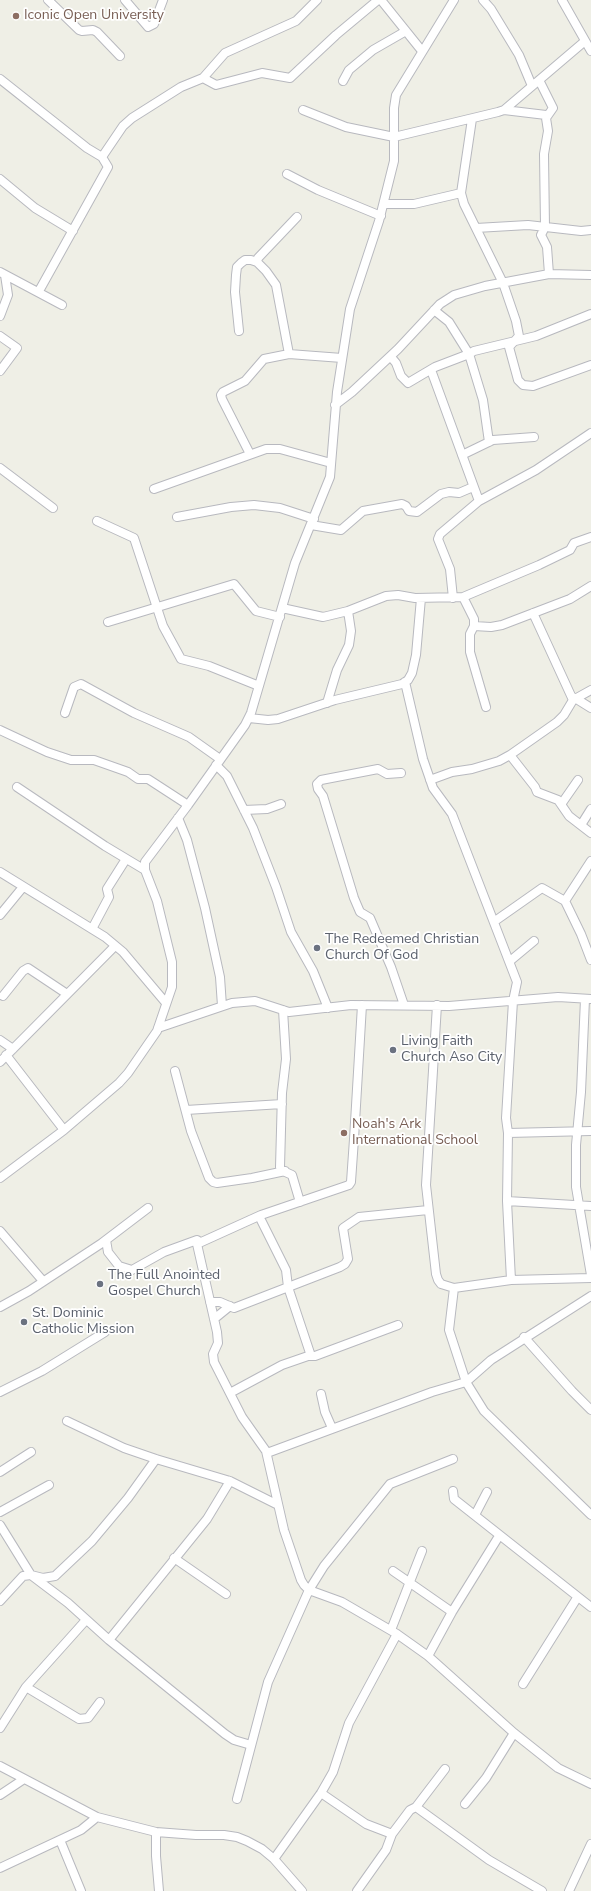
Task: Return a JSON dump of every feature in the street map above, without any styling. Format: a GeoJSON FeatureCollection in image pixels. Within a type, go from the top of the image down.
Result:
{"type":"FeatureCollection","features":[{"type":"Feature","properties":{"kind":"street"},"geometry":{"type":"LineString","coordinates":[[48,0],[78,30],[82,32],[93,30],[97,32],[120,56]]}},
{"type":"Feature","properties":{"kind":"street"},"geometry":{"type":"LineString","coordinates":[[125,0],[148,27],[152,27],[163,0]]}},
{"type":"Feature","properties":{"kind":"street"},"geometry":{"type":"LineString","coordinates":[[102,157],[123,126],[132,118],[181,87],[203,78],[225,53],[290,24],[317,0]]}},
{"type":"Feature","properties":{"kind":"street"},"geometry":{"type":"LineString","coordinates":[[203,78],[216,85],[262,73],[290,78],[336,35],[379,0],[422,50]]}},
{"type":"Feature","properties":{"kind":"street"},"geometry":{"type":"LineString","coordinates":[[0,1178],[64,1130],[128,1073],[158,1028],[172,987],[172,962],[158,901],[145,870],[145,862],[188,805],[249,718],[295,563],[330,477],[336,405],[350,309],[384,204],[394,161],[396,95],[422,50],[454,0]]}},
{"type":"Feature","properties":{"kind":"street"},"geometry":{"type":"LineString","coordinates":[[483,0],[494,14],[519,55],[532,86]]}},
{"type":"Feature","properties":{"kind":"street"},"geometry":{"type":"LineString","coordinates":[[504,110],[539,80],[589,47],[562,0]]}},
{"type":"Feature","properties":{"kind":"street"},"geometry":{"type":"LineString","coordinates":[[343,81],[349,70],[372,50],[406,31]]}},
{"type":"Feature","properties":{"kind":"street"},"geometry":{"type":"LineString","coordinates":[[0,79],[87,148],[102,157],[108,167],[39,291]]}},
{"type":"Feature","properties":{"kind":"street"},"geometry":{"type":"LineString","coordinates":[[303,110],[346,127],[394,137],[504,110],[546,115],[552,110],[552,106],[539,80]]}},
{"type":"Feature","properties":{"kind":"street"},"geometry":{"type":"LineString","coordinates":[[546,115],[548,131],[544,154],[545,227],[541,236],[547,246],[549,274]]}},
{"type":"Feature","properties":{"kind":"street"},"geometry":{"type":"LineString","coordinates":[[472,118],[461,193],[502,283],[516,321],[518,336],[509,347],[518,380],[523,385],[533,386],[591,365]]}},
{"type":"Feature","properties":{"kind":"street"},"geometry":{"type":"LineString","coordinates":[[287,174],[318,190],[380,216]]}},
{"type":"Feature","properties":{"kind":"street"},"geometry":{"type":"LineString","coordinates":[[0,179],[35,208],[73,231]]}},
{"type":"Feature","properties":{"kind":"street"},"geometry":{"type":"LineString","coordinates":[[384,204],[414,204],[461,193]]}},
{"type":"Feature","properties":{"kind":"street"},"geometry":{"type":"LineString","coordinates":[[257,262],[258,258],[297,217]]}},
{"type":"Feature","properties":{"kind":"street"},"geometry":{"type":"LineString","coordinates":[[476,228],[528,224],[545,227],[591,230]]}},
{"type":"Feature","properties":{"kind":"street"},"geometry":{"type":"LineString","coordinates":[[239,331],[235,292],[237,267],[244,260],[257,262],[266,271],[276,285],[289,354]]}},
{"type":"Feature","properties":{"kind":"street"},"geometry":{"type":"LineString","coordinates":[[2,273],[62,304]]}},
{"type":"Feature","properties":{"kind":"street"},"geometry":{"type":"LineString","coordinates":[[2,273],[8,292]]}},
{"type":"Feature","properties":{"kind":"street"},"geometry":{"type":"LineString","coordinates":[[336,405],[391,357],[440,304],[454,295],[502,283],[549,274],[591,275]]}},
{"type":"Feature","properties":{"kind":"street"},"geometry":{"type":"LineString","coordinates":[[0,315],[8,292],[20,282]]}},
{"type":"Feature","properties":{"kind":"street"},"geometry":{"type":"LineString","coordinates":[[434,310],[448,322],[469,354],[484,400],[489,442]]}},
{"type":"Feature","properties":{"kind":"street"},"geometry":{"type":"LineString","coordinates":[[391,357],[396,363],[401,376],[406,382],[413,381],[431,370],[478,349],[536,336],[591,314]]}},
{"type":"Feature","properties":{"kind":"street"},"geometry":{"type":"LineString","coordinates":[[0,336],[17,348],[0,371]]}},
{"type":"Feature","properties":{"kind":"street"},"geometry":{"type":"LineString","coordinates":[[250,454],[221,395],[223,392],[245,381],[264,359],[289,354],[342,358]]}},
{"type":"Feature","properties":{"kind":"street"},"geometry":{"type":"LineString","coordinates":[[431,370],[479,501]]}},
{"type":"Feature","properties":{"kind":"street"},"geometry":{"type":"LineString","coordinates":[[453,598],[450,569],[438,539],[440,534],[479,501],[536,470],[591,434]]}},
{"type":"Feature","properties":{"kind":"street"},"geometry":{"type":"LineString","coordinates":[[462,455],[489,442],[503,438],[534,436]]}},
{"type":"Feature","properties":{"kind":"street"},"geometry":{"type":"LineString","coordinates":[[154,490],[266,449],[280,448],[331,463]]}},
{"type":"Feature","properties":{"kind":"street"},"geometry":{"type":"LineString","coordinates":[[0,468],[53,508]]}},
{"type":"Feature","properties":{"kind":"street"},"geometry":{"type":"LineString","coordinates":[[177,517],[231,507],[254,505],[280,508],[312,522],[341,530],[363,511],[402,504],[406,506],[408,511],[417,512],[441,494],[449,492],[459,493],[474,487]]}},
{"type":"Feature","properties":{"kind":"street"},"geometry":{"type":"LineString","coordinates":[[97,521],[134,538],[163,626],[182,660],[204,664],[259,686]]}},
{"type":"Feature","properties":{"kind":"street"},"geometry":{"type":"LineString","coordinates":[[282,608],[323,617],[348,611],[386,596],[398,595],[422,598],[463,597],[539,565],[570,550],[574,543],[591,537]]}},
{"type":"Feature","properties":{"kind":"street"},"geometry":{"type":"LineString","coordinates":[[108,622],[234,584],[256,611],[280,617]]}},
{"type":"Feature","properties":{"kind":"street"},"geometry":{"type":"LineString","coordinates":[[474,626],[491,627],[502,625],[570,599],[591,586]]}},
{"type":"Feature","properties":{"kind":"street"},"geometry":{"type":"LineString","coordinates":[[463,597],[472,612],[474,626],[470,634],[470,652],[486,708]]}},
{"type":"Feature","properties":{"kind":"street"},"geometry":{"type":"LineString","coordinates":[[249,718],[268,720],[278,719],[327,703],[405,682],[412,673],[416,655],[422,598]]}},
{"type":"Feature","properties":{"kind":"street"},"geometry":{"type":"LineString","coordinates":[[327,703],[337,670],[349,645],[351,631],[348,611]]}},
{"type":"Feature","properties":{"kind":"street"},"geometry":{"type":"LineString","coordinates":[[533,613],[574,699],[591,708]]}},
{"type":"Feature","properties":{"kind":"street"},"geometry":{"type":"LineString","coordinates":[[405,682],[432,788],[452,814],[495,921],[517,982],[513,1001],[506,1118],[508,1133],[507,1201],[511,1280]]}},
{"type":"Feature","properties":{"kind":"street"},"geometry":{"type":"LineString","coordinates":[[64,713],[74,687],[81,684],[134,713],[189,737],[218,762],[244,810],[276,887],[291,932],[313,971],[328,1008]]}},
{"type":"Feature","properties":{"kind":"street"},"geometry":{"type":"LineString","coordinates":[[430,780],[452,772],[472,769],[499,761],[510,755],[557,722],[564,715],[574,699],[591,690]]}},
{"type":"Feature","properties":{"kind":"street"},"geometry":{"type":"LineString","coordinates":[[0,730],[47,752],[72,760],[94,760],[128,772],[138,779],[148,780],[188,805]]}},
{"type":"Feature","properties":{"kind":"street"},"geometry":{"type":"LineString","coordinates":[[510,755],[535,787],[537,792],[543,796],[554,798],[562,803],[569,816],[591,833]]}},
{"type":"Feature","properties":{"kind":"street"},"geometry":{"type":"LineString","coordinates":[[400,774],[387,774],[378,769],[321,780],[317,784],[318,789],[323,796],[354,898],[360,912],[370,918],[391,967],[404,1005]]}},
{"type":"Feature","properties":{"kind":"street"},"geometry":{"type":"LineString","coordinates":[[562,803],[578,780]]}},
{"type":"Feature","properties":{"kind":"street"},"geometry":{"type":"LineString","coordinates":[[18,787],[145,870]]}},
{"type":"Feature","properties":{"kind":"street"},"geometry":{"type":"LineString","coordinates":[[244,810],[267,809],[281,804]]}},
{"type":"Feature","properties":{"kind":"street"},"geometry":{"type":"LineString","coordinates":[[581,825],[591,810]]}},
{"type":"Feature","properties":{"kind":"street"},"geometry":{"type":"LineString","coordinates":[[178,818],[187,840],[205,908],[220,977],[222,1006]]}},
{"type":"Feature","properties":{"kind":"street"},"geometry":{"type":"LineString","coordinates":[[92,929],[108,897],[107,889],[126,859]]}},
{"type":"Feature","properties":{"kind":"street"},"geometry":{"type":"LineString","coordinates":[[565,900],[591,861]]}},
{"type":"Feature","properties":{"kind":"street"},"geometry":{"type":"LineString","coordinates":[[0,872],[92,929],[115,946],[166,1003]]}},
{"type":"Feature","properties":{"kind":"street"},"geometry":{"type":"LineString","coordinates":[[0,915],[23,887]]}},
{"type":"Feature","properties":{"kind":"street"},"geometry":{"type":"LineString","coordinates":[[495,921],[542,888],[565,900],[591,960]]}},
{"type":"Feature","properties":{"kind":"street"},"geometry":{"type":"LineString","coordinates":[[510,961],[534,941]]}},
{"type":"Feature","properties":{"kind":"street"},"geometry":{"type":"LineString","coordinates":[[0,1062],[115,946]]}},
{"type":"Feature","properties":{"kind":"street"},"geometry":{"type":"LineString","coordinates":[[3,996],[23,971],[28,968],[67,994]]}},
{"type":"Feature","properties":{"kind":"street"},"geometry":{"type":"LineString","coordinates":[[158,1028],[232,1003],[255,1001],[288,1012],[302,1012],[362,1005],[437,1005],[558,997],[588,999],[577,1132],[576,1186],[591,1277],[511,1280],[454,1288],[441,1284],[436,1274],[428,1210],[426,1178],[437,1005]]}},
{"type":"Feature","properties":{"kind":"street"},"geometry":{"type":"LineString","coordinates":[[106,1240],[108,1252],[119,1266],[132,1270],[164,1252],[197,1240],[200,1242],[260,1216],[348,1185],[351,1182],[362,1005]]}},
{"type":"Feature","properties":{"kind":"street"},"geometry":{"type":"LineString","coordinates":[[283,1010],[286,1059],[282,1104],[280,1164],[281,1170],[292,1175],[300,1202]]}},
{"type":"Feature","properties":{"kind":"street"},"geometry":{"type":"LineString","coordinates":[[0,1040],[12,1049]]}},
{"type":"Feature","properties":{"kind":"street"},"geometry":{"type":"LineString","coordinates":[[6,1055],[64,1130]]}},
{"type":"Feature","properties":{"kind":"street"},"geometry":{"type":"LineString","coordinates":[[175,1071],[191,1131],[209,1178],[213,1182],[217,1183],[231,1181],[285,1171]]}},
{"type":"Feature","properties":{"kind":"street"},"geometry":{"type":"LineString","coordinates":[[186,1110],[282,1104]]}},
{"type":"Feature","properties":{"kind":"street"},"geometry":{"type":"LineString","coordinates":[[508,1133],[591,1131]]}},
{"type":"Feature","properties":{"kind":"street"},"geometry":{"type":"LineString","coordinates":[[507,1201],[591,1206]]}},
{"type":"Feature","properties":{"kind":"street"},"geometry":{"type":"LineString","coordinates":[[0,1307],[43,1282],[106,1240],[148,1208]]}},
{"type":"Feature","properties":{"kind":"street"},"geometry":{"type":"LineString","coordinates":[[210,1302],[220,1302],[234,1308],[340,1268],[348,1259],[343,1228],[359,1217],[428,1210]]}},
{"type":"Feature","properties":{"kind":"street"},"geometry":{"type":"LineString","coordinates":[[260,1216],[286,1270],[288,1287],[311,1356]]}},
{"type":"Feature","properties":{"kind":"street"},"geometry":{"type":"LineString","coordinates":[[0,1231],[43,1282]]}},
{"type":"Feature","properties":{"kind":"street"},"geometry":{"type":"LineString","coordinates":[[200,1242],[197,1244],[218,1343],[213,1354],[214,1362],[242,1417],[267,1453],[284,1530],[301,1580],[309,1590],[342,1602],[394,1632],[428,1656],[514,1733],[558,1768],[591,1784]]}},
{"type":"Feature","properties":{"kind":"street"},"geometry":{"type":"LineString","coordinates":[[454,1288],[450,1330],[466,1382],[484,1411],[591,1515]]}},
{"type":"Feature","properties":{"kind":"street"},"geometry":{"type":"LineString","coordinates":[[267,1453],[432,1392],[466,1382],[491,1360],[524,1337],[591,1296]]}},
{"type":"Feature","properties":{"kind":"street"},"geometry":{"type":"LineString","coordinates":[[214,1319],[230,1306]]}},
{"type":"Feature","properties":{"kind":"street"},"geometry":{"type":"LineString","coordinates":[[230,1393],[282,1366],[398,1325]]}},
{"type":"Feature","properties":{"kind":"street"},"geometry":{"type":"LineString","coordinates":[[0,1392],[42,1371],[105,1332]]}},
{"type":"Feature","properties":{"kind":"street"},"geometry":{"type":"LineString","coordinates":[[524,1337],[591,1410]]}},
{"type":"Feature","properties":{"kind":"street"},"geometry":{"type":"LineString","coordinates":[[321,1394],[325,1412],[332,1428]]}},
{"type":"Feature","properties":{"kind":"street"},"geometry":{"type":"LineString","coordinates":[[66,1421],[124,1448],[230,1481],[278,1505]]}},
{"type":"Feature","properties":{"kind":"street"},"geometry":{"type":"LineString","coordinates":[[0,1472],[31,1452]]}},
{"type":"Feature","properties":{"kind":"street"},"geometry":{"type":"LineString","coordinates":[[0,1601],[23,1576],[31,1575],[43,1578],[55,1576],[92,1541],[128,1498],[156,1459]]}},
{"type":"Feature","properties":{"kind":"street"},"geometry":{"type":"LineString","coordinates":[[237,1799],[268,1682],[309,1590],[324,1566],[390,1484],[453,1459]]}},
{"type":"Feature","properties":{"kind":"street"},"geometry":{"type":"LineString","coordinates":[[109,1640],[207,1519],[230,1481]]}},
{"type":"Feature","properties":{"kind":"street"},"geometry":{"type":"LineString","coordinates":[[0,1512],[49,1486]]}},
{"type":"Feature","properties":{"kind":"street"},"geometry":{"type":"LineString","coordinates":[[453,1490],[454,1499],[577,1598],[591,1607]]}},
{"type":"Feature","properties":{"kind":"street"},"geometry":{"type":"LineString","coordinates":[[475,1515],[487,1492]]}},
{"type":"Feature","properties":{"kind":"street"},"geometry":{"type":"LineString","coordinates":[[0,1525],[31,1575],[68,1603],[109,1640],[225,1734],[234,1740],[251,1745]]}},
{"type":"Feature","properties":{"kind":"street"},"geometry":{"type":"LineString","coordinates":[[428,1656],[452,1612],[499,1536]]}},
{"type":"Feature","properties":{"kind":"street"},"geometry":{"type":"LineString","coordinates":[[274,1859],[321,1793],[333,1772],[349,1723],[394,1632],[410,1582],[422,1551]]}},
{"type":"Feature","properties":{"kind":"street"},"geometry":{"type":"LineString","coordinates":[[174,1558],[226,1594]]}},
{"type":"Feature","properties":{"kind":"street"},"geometry":{"type":"LineString","coordinates":[[393,1571],[452,1612]]}},
{"type":"Feature","properties":{"kind":"street"},"geometry":{"type":"LineString","coordinates":[[523,1684],[577,1598]]}},
{"type":"Feature","properties":{"kind":"street"},"geometry":{"type":"LineString","coordinates":[[0,1728],[26,1687],[86,1620]]}},
{"type":"Feature","properties":{"kind":"street"},"geometry":{"type":"LineString","coordinates":[[26,1687],[79,1719],[88,1718],[100,1702]]}},
{"type":"Feature","properties":{"kind":"street"},"geometry":{"type":"LineString","coordinates":[[465,1804],[486,1778],[514,1733]]}},
{"type":"Feature","properties":{"kind":"street"},"geometry":{"type":"LineString","coordinates":[[0,1766],[97,1817],[156,1832],[237,1837],[262,1849],[274,1859],[302,1891]]}},
{"type":"Feature","properties":{"kind":"street"},"geometry":{"type":"LineString","coordinates":[[357,1891],[386,1850],[392,1834],[411,1808],[416,1807],[445,1769]]}},
{"type":"Feature","properties":{"kind":"street"},"geometry":{"type":"LineString","coordinates":[[0,1795],[24,1779]]}},
{"type":"Feature","properties":{"kind":"street"},"geometry":{"type":"LineString","coordinates":[[321,1793],[366,1824],[392,1834]]}},
{"type":"Feature","properties":{"kind":"street"},"geometry":{"type":"LineString","coordinates":[[416,1807],[490,1860],[542,1891]]}},
{"type":"Feature","properties":{"kind":"street"},"geometry":{"type":"LineString","coordinates":[[0,1868],[81,1830],[97,1817]]}},
{"type":"Feature","properties":{"kind":"street"},"geometry":{"type":"LineString","coordinates":[[156,1832],[156,1856],[159,1891]]}},
{"type":"Feature","properties":{"kind":"street"},"geometry":{"type":"LineString","coordinates":[[60,1840],[81,1891]]}},
{"type":"Feature","properties":{"kind":"street"},"geometry":{"type":"LineString","coordinates":[[569,1891],[591,1844]]}},
{"type":"Feature","properties":{"kind":"place","name":"Iconic Open University"},"geometry":{"type":"Point","coordinates":[16,16]}},
{"type":"Feature","properties":{"kind":"place","name":"The Redeemed Christian Church Of God"},"geometry":{"type":"Point","coordinates":[317,948]}},
{"type":"Feature","properties":{"kind":"place","name":"Living Faith Church Aso City"},"geometry":{"type":"Point","coordinates":[393,1050]}},
{"type":"Feature","properties":{"kind":"place","name":"Noah's Ark International School"},"geometry":{"type":"Point","coordinates":[344,1133]}},
{"type":"Feature","properties":{"kind":"place","name":"The Full Anointed Gospel Church"},"geometry":{"type":"Point","coordinates":[100,1284]}},
{"type":"Feature","properties":{"kind":"place","name":"St. Dominic Catholic Mission"},"geometry":{"type":"Point","coordinates":[24,1322]}}]}
